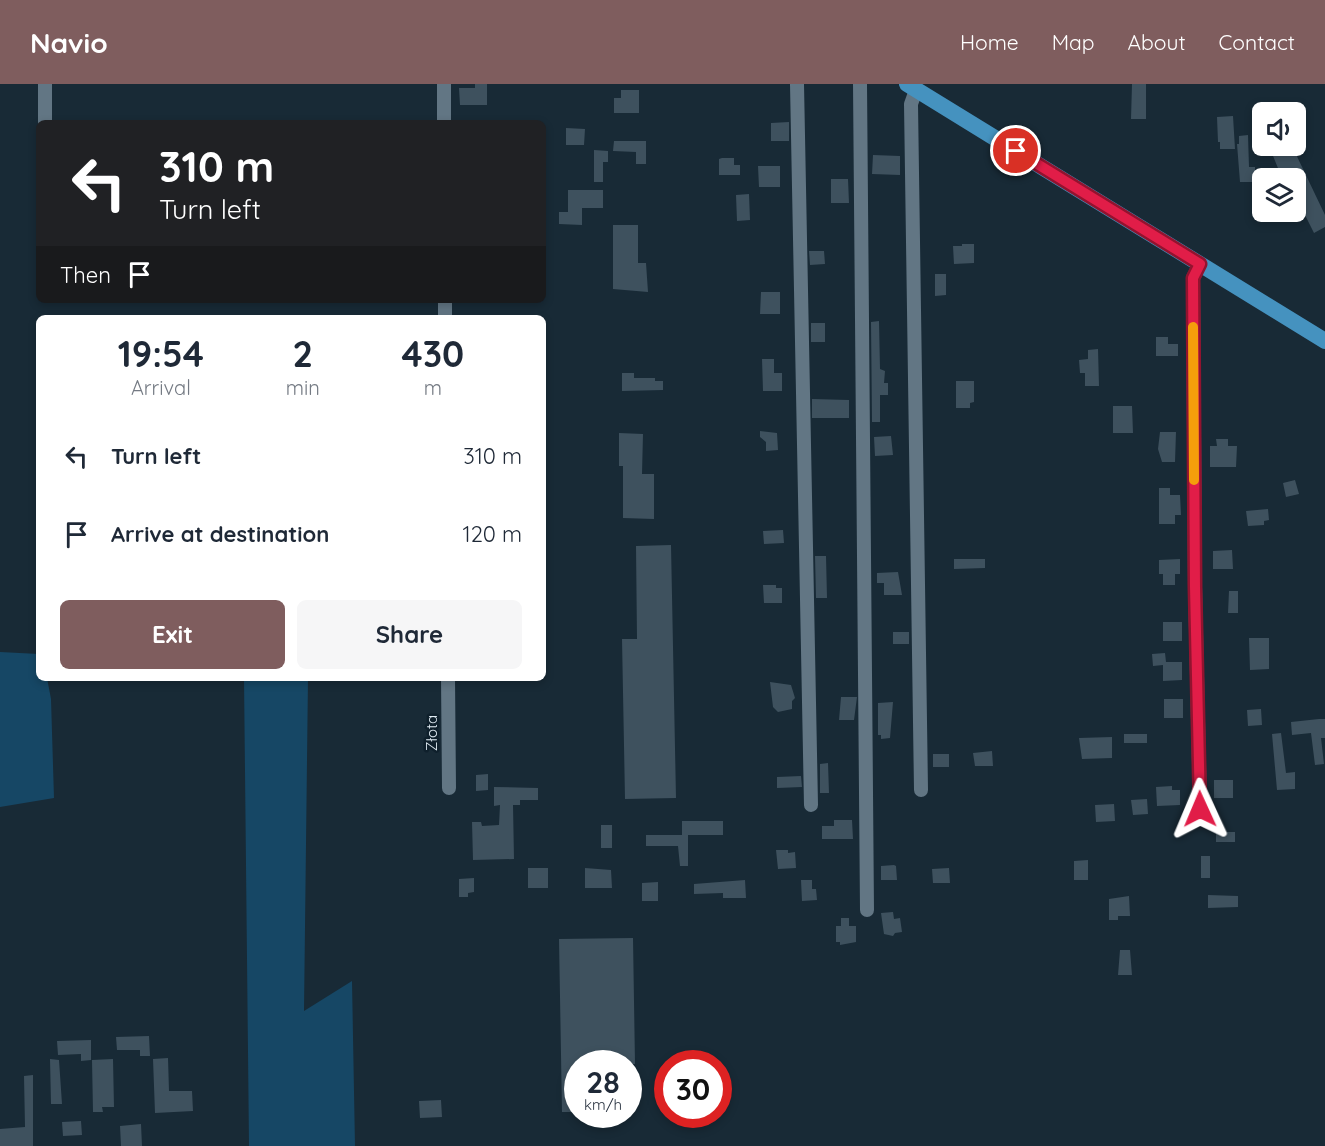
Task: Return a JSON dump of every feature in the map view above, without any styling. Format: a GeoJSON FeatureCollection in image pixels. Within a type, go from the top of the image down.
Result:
{"type":"FeatureCollection","features":[{"type":"Feature","properties":{"kind":"main road"},"geometry":{"type":"LineString","coordinates":[[912,87],[1325,341]]}},
{"type":"Feature","properties":{"kind":"street"},"geometry":{"type":"LineString","coordinates":[[45,84],[45,120]]}},
{"type":"Feature","properties":{"kind":"street"},"geometry":{"type":"LineString","coordinates":[[444,84],[444,120]]}},
{"type":"Feature","properties":{"kind":"street"},"geometry":{"type":"LineString","coordinates":[[797,84],[811,806]]}},
{"type":"Feature","properties":{"kind":"street"},"geometry":{"type":"LineString","coordinates":[[860,84],[867,910]]}},
{"type":"Feature","properties":{"kind":"street"},"geometry":{"type":"LineString","coordinates":[[912,87],[910,104],[921,790]]}},
{"type":"Feature","properties":{"kind":"street"},"geometry":{"type":"LineString","coordinates":[[1200,264],[1193,278],[1193,290],[1195,587],[1200,809]]}},
{"type":"Feature","properties":{"kind":"street","name":"Złota"},"geometry":{"type":"LineString","coordinates":[[448,681],[448,788]]}},
{"type":"Feature","properties":{"kind":"shaded area"},"geometry":{"type":"Polygon","coordinates":[[[0,652],[36,654],[36,681],[48,681],[51,699],[54,798],[0,807],[0,652]]]}},
{"type":"Feature","properties":{"kind":"shaded area"},"geometry":{"type":"Polygon","coordinates":[[[244,681],[308,681],[304,1011],[352,981],[355,1146],[249,1146],[244,681]]]}},
{"type":"Feature","properties":{"kind":"building"},"geometry":{"type":"Polygon","coordinates":[[[475,84],[487,84],[487,105],[460,105],[459,88],[475,88],[475,84]]]}},
{"type":"Feature","properties":{"kind":"building"},"geometry":{"type":"Polygon","coordinates":[[[1132,84],[1146,84],[1146,119],[1131,119],[1132,84]]]}},
{"type":"Feature","properties":{"kind":"building"},"geometry":{"type":"Polygon","coordinates":[[[621,90],[639,90],[639,113],[614,113],[614,98],[621,98],[621,90]]]}},
{"type":"Feature","properties":{"kind":"building"},"geometry":{"type":"Polygon","coordinates":[[[1233,116],[1235,149],[1220,149],[1217,117],[1233,116]]]}},
{"type":"Feature","properties":{"kind":"building"},"geometry":{"type":"Polygon","coordinates":[[[789,122],[789,141],[771,141],[771,123],[789,122]]]}},
{"type":"Feature","properties":{"kind":"building"},"geometry":{"type":"Polygon","coordinates":[[[566,128],[585,129],[584,145],[566,145],[566,128]]]}},
{"type":"Feature","properties":{"kind":"building"},"geometry":{"type":"Polygon","coordinates":[[[1248,135],[1249,167],[1255,167],[1252,168],[1252,182],[1240,182],[1237,144],[1239,144],[1239,136],[1248,135]]]}},
{"type":"Feature","properties":{"kind":"building"},"geometry":{"type":"Polygon","coordinates":[[[614,141],[646,141],[646,164],[636,164],[636,152],[613,151],[614,141]]]}},
{"type":"Feature","properties":{"kind":"building"},"geometry":{"type":"Polygon","coordinates":[[[594,150],[608,151],[608,162],[603,162],[603,182],[594,182],[594,150]]]}},
{"type":"Feature","properties":{"kind":"building"},"geometry":{"type":"Polygon","coordinates":[[[873,155],[900,156],[900,175],[872,174],[873,155]]]}},
{"type":"Feature","properties":{"kind":"building"},"geometry":{"type":"Polygon","coordinates":[[[1273,156],[1297,156],[1303,168],[1278,168],[1273,156]]]}},
{"type":"Feature","properties":{"kind":"building"},"geometry":{"type":"Polygon","coordinates":[[[734,158],[734,165],[740,165],[740,175],[719,175],[719,159],[734,158]]]}},
{"type":"Feature","properties":{"kind":"building"},"geometry":{"type":"Polygon","coordinates":[[[758,166],[780,166],[780,187],[759,187],[758,166]]]}},
{"type":"Feature","properties":{"kind":"building"},"geometry":{"type":"Polygon","coordinates":[[[1306,175],[1325,215],[1325,227],[1314,233],[1306,217],[1306,175]]]}},
{"type":"Feature","properties":{"kind":"building"},"geometry":{"type":"Polygon","coordinates":[[[831,179],[848,179],[849,203],[831,203],[831,179]]]}},
{"type":"Feature","properties":{"kind":"building"},"geometry":{"type":"Polygon","coordinates":[[[568,190],[603,190],[603,208],[582,208],[582,225],[559,224],[559,212],[568,212],[568,190]]]}},
{"type":"Feature","properties":{"kind":"building"},"geometry":{"type":"Polygon","coordinates":[[[749,194],[750,220],[737,221],[736,195],[749,194]]]}},
{"type":"Feature","properties":{"kind":"building"},"geometry":{"type":"Polygon","coordinates":[[[613,225],[638,225],[638,263],[646,263],[648,292],[613,289],[613,225]]]}},
{"type":"Feature","properties":{"kind":"building"},"geometry":{"type":"Polygon","coordinates":[[[962,244],[974,244],[974,263],[954,264],[953,246],[962,246],[962,244]]]}},
{"type":"Feature","properties":{"kind":"building"},"geometry":{"type":"Polygon","coordinates":[[[809,251],[824,251],[825,264],[810,265],[809,251]]]}},
{"type":"Feature","properties":{"kind":"building"},"geometry":{"type":"Polygon","coordinates":[[[935,274],[946,274],[946,295],[935,296],[935,274]]]}},
{"type":"Feature","properties":{"kind":"building"},"geometry":{"type":"Polygon","coordinates":[[[761,292],[780,292],[780,314],[760,314],[761,292]]]}},
{"type":"Feature","properties":{"kind":"building"},"geometry":{"type":"Polygon","coordinates":[[[879,321],[880,369],[885,371],[884,383],[888,383],[888,395],[880,395],[880,422],[872,422],[871,322],[879,321]]]}},
{"type":"Feature","properties":{"kind":"building"},"geometry":{"type":"Polygon","coordinates":[[[811,323],[825,323],[825,342],[811,342],[811,323]]]}},
{"type":"Feature","properties":{"kind":"building"},"geometry":{"type":"Polygon","coordinates":[[[1156,337],[1168,337],[1168,344],[1178,344],[1178,356],[1156,356],[1156,337]]]}},
{"type":"Feature","properties":{"kind":"building"},"geometry":{"type":"Polygon","coordinates":[[[1098,349],[1099,386],[1085,386],[1085,373],[1080,373],[1079,360],[1088,359],[1088,350],[1098,349]]]}},
{"type":"Feature","properties":{"kind":"building"},"geometry":{"type":"Polygon","coordinates":[[[762,359],[774,359],[774,373],[782,373],[782,391],[763,391],[762,359]]]}},
{"type":"Feature","properties":{"kind":"building"},"geometry":{"type":"Polygon","coordinates":[[[622,373],[634,373],[634,378],[655,378],[655,381],[663,381],[663,390],[622,391],[622,373]]]}},
{"type":"Feature","properties":{"kind":"building"},"geometry":{"type":"Polygon","coordinates":[[[956,381],[974,381],[974,402],[970,403],[970,408],[956,408],[956,381]]]}},
{"type":"Feature","properties":{"kind":"building"},"geometry":{"type":"Polygon","coordinates":[[[812,399],[849,400],[849,418],[812,418],[812,399]]]}},
{"type":"Feature","properties":{"kind":"building"},"geometry":{"type":"Polygon","coordinates":[[[1113,406],[1132,406],[1133,433],[1113,433],[1113,406]]]}},
{"type":"Feature","properties":{"kind":"building"},"geometry":{"type":"Polygon","coordinates":[[[760,431],[777,433],[778,450],[766,451],[766,442],[760,437],[760,431]]]}},
{"type":"Feature","properties":{"kind":"building"},"geometry":{"type":"Polygon","coordinates":[[[1160,432],[1176,432],[1175,462],[1162,462],[1158,449],[1160,432]]]}},
{"type":"Feature","properties":{"kind":"building"},"geometry":{"type":"Polygon","coordinates":[[[619,433],[643,434],[642,474],[654,474],[654,519],[623,518],[623,466],[619,466],[619,433]]]}},
{"type":"Feature","properties":{"kind":"building"},"geometry":{"type":"Polygon","coordinates":[[[891,436],[893,455],[875,456],[874,437],[891,436]]]}},
{"type":"Feature","properties":{"kind":"building"},"geometry":{"type":"Polygon","coordinates":[[[1216,439],[1228,439],[1228,446],[1237,446],[1236,467],[1210,467],[1210,446],[1217,446],[1216,439]]]}},
{"type":"Feature","properties":{"kind":"building"},"geometry":{"type":"Polygon","coordinates":[[[1295,480],[1299,494],[1286,497],[1283,483],[1295,480]]]}},
{"type":"Feature","properties":{"kind":"building"},"geometry":{"type":"Polygon","coordinates":[[[1159,488],[1170,488],[1170,495],[1180,495],[1181,515],[1175,515],[1175,524],[1159,524],[1159,488]]]}},
{"type":"Feature","properties":{"kind":"building"},"geometry":{"type":"Polygon","coordinates":[[[1268,509],[1269,520],[1264,521],[1264,525],[1248,526],[1246,511],[1268,509]]]}},
{"type":"Feature","properties":{"kind":"building"},"geometry":{"type":"Polygon","coordinates":[[[783,530],[784,543],[764,544],[763,531],[783,530]]]}},
{"type":"Feature","properties":{"kind":"building"},"geometry":{"type":"Polygon","coordinates":[[[671,545],[676,798],[625,799],[622,639],[637,639],[636,546],[671,545]]]}},
{"type":"Feature","properties":{"kind":"building"},"geometry":{"type":"Polygon","coordinates":[[[1232,550],[1233,569],[1213,569],[1213,551],[1232,550]]]}},
{"type":"Feature","properties":{"kind":"building"},"geometry":{"type":"Polygon","coordinates":[[[815,556],[826,556],[827,598],[816,598],[815,556]]]}},
{"type":"Feature","properties":{"kind":"building"},"geometry":{"type":"Polygon","coordinates":[[[954,559],[985,559],[985,568],[954,569],[954,559]]]}},
{"type":"Feature","properties":{"kind":"building"},"geometry":{"type":"Polygon","coordinates":[[[1180,559],[1180,574],[1175,574],[1175,585],[1163,585],[1163,574],[1159,574],[1159,560],[1180,559]]]}},
{"type":"Feature","properties":{"kind":"building"},"geometry":{"type":"Polygon","coordinates":[[[898,572],[902,595],[884,595],[884,583],[877,583],[877,573],[898,572]]]}},
{"type":"Feature","properties":{"kind":"building"},"geometry":{"type":"Polygon","coordinates":[[[763,585],[776,585],[776,588],[782,588],[782,603],[764,603],[763,585]]]}},
{"type":"Feature","properties":{"kind":"building"},"geometry":{"type":"Polygon","coordinates":[[[1229,591],[1238,591],[1238,613],[1228,613],[1229,591]]]}},
{"type":"Feature","properties":{"kind":"building"},"geometry":{"type":"Polygon","coordinates":[[[1163,622],[1182,622],[1182,641],[1163,641],[1163,622]]]}},
{"type":"Feature","properties":{"kind":"building"},"geometry":{"type":"Polygon","coordinates":[[[893,632],[909,632],[909,644],[893,644],[893,632]]]}},
{"type":"Feature","properties":{"kind":"building"},"geometry":{"type":"Polygon","coordinates":[[[1249,638],[1269,638],[1269,669],[1250,670],[1249,638]]]}},
{"type":"Feature","properties":{"kind":"building"},"geometry":{"type":"Polygon","coordinates":[[[1165,653],[1166,662],[1182,662],[1182,680],[1163,681],[1163,665],[1153,666],[1152,654],[1165,653]]]}},
{"type":"Feature","properties":{"kind":"building"},"geometry":{"type":"Polygon","coordinates":[[[770,682],[791,685],[795,698],[792,701],[792,709],[778,712],[773,707],[770,682]]]}},
{"type":"Feature","properties":{"kind":"building"},"geometry":{"type":"Polygon","coordinates":[[[841,697],[857,697],[854,720],[839,720],[841,697]]]}},
{"type":"Feature","properties":{"kind":"building"},"geometry":{"type":"Polygon","coordinates":[[[1164,699],[1183,699],[1183,718],[1164,718],[1164,699]]]}},
{"type":"Feature","properties":{"kind":"building"},"geometry":{"type":"Polygon","coordinates":[[[893,702],[890,738],[881,739],[881,735],[878,735],[878,703],[893,702]]]}},
{"type":"Feature","properties":{"kind":"building"},"geometry":{"type":"Polygon","coordinates":[[[1261,709],[1262,725],[1248,726],[1247,710],[1261,709]]]}},
{"type":"Feature","properties":{"kind":"building"},"geometry":{"type":"Polygon","coordinates":[[[1325,719],[1325,738],[1321,738],[1324,764],[1315,765],[1311,733],[1292,735],[1291,722],[1325,719]]]}},
{"type":"Feature","properties":{"kind":"building"},"geometry":{"type":"Polygon","coordinates":[[[1281,733],[1286,773],[1295,772],[1295,789],[1277,790],[1272,734],[1281,733]]]}},
{"type":"Feature","properties":{"kind":"building"},"geometry":{"type":"Polygon","coordinates":[[[1124,734],[1147,734],[1147,743],[1124,743],[1124,734]]]}},
{"type":"Feature","properties":{"kind":"building"},"geometry":{"type":"Polygon","coordinates":[[[1112,737],[1112,758],[1082,759],[1079,738],[1112,737]]]}},
{"type":"Feature","properties":{"kind":"building"},"geometry":{"type":"Polygon","coordinates":[[[992,751],[993,766],[975,766],[973,753],[992,751]]]}},
{"type":"Feature","properties":{"kind":"building"},"geometry":{"type":"Polygon","coordinates":[[[933,754],[949,754],[949,767],[933,767],[933,754]]]}},
{"type":"Feature","properties":{"kind":"building"},"geometry":{"type":"Polygon","coordinates":[[[828,763],[829,793],[820,793],[820,764],[828,763]]]}},
{"type":"Feature","properties":{"kind":"building"},"geometry":{"type":"Polygon","coordinates":[[[488,774],[488,790],[476,791],[476,775],[488,774]]]}},
{"type":"Feature","properties":{"kind":"building"},"geometry":{"type":"Polygon","coordinates":[[[801,776],[802,787],[777,788],[777,777],[801,776]]]}},
{"type":"Feature","properties":{"kind":"building"},"geometry":{"type":"Polygon","coordinates":[[[1214,780],[1233,780],[1233,798],[1214,798],[1214,780]]]}},
{"type":"Feature","properties":{"kind":"building"},"geometry":{"type":"Polygon","coordinates":[[[1172,786],[1172,790],[1180,790],[1180,805],[1157,806],[1156,787],[1172,786]]]}},
{"type":"Feature","properties":{"kind":"building"},"geometry":{"type":"Polygon","coordinates":[[[494,787],[538,788],[538,800],[520,800],[520,805],[513,805],[514,859],[473,860],[472,822],[481,822],[482,826],[499,825],[500,805],[494,806],[494,787]]]}},
{"type":"Feature","properties":{"kind":"building"},"geometry":{"type":"Polygon","coordinates":[[[1147,799],[1148,814],[1133,815],[1131,800],[1147,799]]]}},
{"type":"Feature","properties":{"kind":"building"},"geometry":{"type":"Polygon","coordinates":[[[1114,804],[1115,821],[1096,822],[1095,805],[1114,804]]]}},
{"type":"Feature","properties":{"kind":"building"},"geometry":{"type":"Polygon","coordinates":[[[834,820],[852,820],[853,839],[822,839],[822,826],[834,826],[834,820]]]}},
{"type":"Feature","properties":{"kind":"building"},"geometry":{"type":"Polygon","coordinates":[[[682,821],[723,821],[723,835],[688,835],[688,866],[680,866],[678,846],[646,846],[646,835],[682,835],[682,821]]]}},
{"type":"Feature","properties":{"kind":"building"},"geometry":{"type":"Polygon","coordinates":[[[601,825],[612,825],[612,848],[601,848],[601,825]]]}},
{"type":"Feature","properties":{"kind":"building"},"geometry":{"type":"Polygon","coordinates":[[[1216,832],[1235,832],[1235,842],[1216,842],[1216,832]]]}},
{"type":"Feature","properties":{"kind":"building"},"geometry":{"type":"Polygon","coordinates":[[[776,850],[795,852],[796,868],[778,869],[776,850]]]}},
{"type":"Feature","properties":{"kind":"building"},"geometry":{"type":"Polygon","coordinates":[[[1201,856],[1210,856],[1210,878],[1201,878],[1201,856]]]}},
{"type":"Feature","properties":{"kind":"building"},"geometry":{"type":"Polygon","coordinates":[[[1088,860],[1088,880],[1074,880],[1074,861],[1088,860]]]}},
{"type":"Feature","properties":{"kind":"building"},"geometry":{"type":"Polygon","coordinates":[[[894,865],[897,880],[881,880],[881,866],[894,865]]]}},
{"type":"Feature","properties":{"kind":"building"},"geometry":{"type":"Polygon","coordinates":[[[528,868],[548,868],[548,888],[528,888],[528,868]]]}},
{"type":"Feature","properties":{"kind":"building"},"geometry":{"type":"Polygon","coordinates":[[[585,868],[611,870],[612,888],[585,888],[585,868]]]}},
{"type":"Feature","properties":{"kind":"building"},"geometry":{"type":"Polygon","coordinates":[[[949,868],[950,883],[933,883],[932,869],[949,868]]]}},
{"type":"Feature","properties":{"kind":"building"},"geometry":{"type":"Polygon","coordinates":[[[474,878],[474,892],[468,893],[468,897],[459,897],[459,879],[474,878]]]}},
{"type":"Feature","properties":{"kind":"building"},"geometry":{"type":"Polygon","coordinates":[[[745,880],[746,898],[723,898],[723,893],[694,894],[694,884],[745,880]]]}},
{"type":"Feature","properties":{"kind":"building"},"geometry":{"type":"Polygon","coordinates":[[[801,880],[812,880],[812,889],[816,889],[817,900],[802,901],[801,880]]]}},
{"type":"Feature","properties":{"kind":"building"},"geometry":{"type":"Polygon","coordinates":[[[658,882],[658,901],[642,901],[642,883],[658,882]]]}},
{"type":"Feature","properties":{"kind":"building"},"geometry":{"type":"Polygon","coordinates":[[[1208,895],[1238,896],[1238,907],[1208,908],[1208,895]]]}},
{"type":"Feature","properties":{"kind":"building"},"geometry":{"type":"Polygon","coordinates":[[[1129,896],[1130,916],[1118,916],[1118,920],[1109,920],[1109,899],[1129,896]]]}},
{"type":"Feature","properties":{"kind":"building"},"geometry":{"type":"Polygon","coordinates":[[[893,912],[894,919],[900,918],[902,932],[895,933],[893,936],[884,934],[881,913],[893,912]]]}},
{"type":"Feature","properties":{"kind":"building"},"geometry":{"type":"Polygon","coordinates":[[[841,918],[849,918],[849,926],[856,926],[856,942],[840,945],[840,942],[836,942],[836,926],[841,926],[841,918]]]}},
{"type":"Feature","properties":{"kind":"building"},"geometry":{"type":"Polygon","coordinates":[[[633,938],[635,1050],[564,1050],[564,1112],[562,1112],[559,939],[633,938]]]}},
{"type":"Feature","properties":{"kind":"building"},"geometry":{"type":"Polygon","coordinates":[[[1120,950],[1130,950],[1132,975],[1118,975],[1120,950]]]}},
{"type":"Feature","properties":{"kind":"building"},"geometry":{"type":"Polygon","coordinates":[[[149,1036],[150,1056],[140,1056],[140,1050],[117,1050],[116,1037],[149,1036]]]}},
{"type":"Feature","properties":{"kind":"building"},"geometry":{"type":"Polygon","coordinates":[[[91,1040],[91,1060],[81,1061],[81,1054],[58,1055],[57,1041],[91,1040]]]}},
{"type":"Feature","properties":{"kind":"building"},"geometry":{"type":"Polygon","coordinates":[[[168,1058],[169,1091],[192,1091],[193,1111],[155,1113],[153,1059],[168,1058]]]}},
{"type":"Feature","properties":{"kind":"building"},"geometry":{"type":"Polygon","coordinates":[[[50,1059],[59,1060],[62,1104],[51,1104],[50,1059]]]}},
{"type":"Feature","properties":{"kind":"building"},"geometry":{"type":"Polygon","coordinates":[[[113,1059],[114,1107],[102,1107],[103,1112],[93,1112],[92,1060],[113,1059]]]}},
{"type":"Feature","properties":{"kind":"building"},"geometry":{"type":"Polygon","coordinates":[[[33,1075],[33,1146],[0,1146],[0,1129],[25,1127],[24,1076],[33,1075]]]}},
{"type":"Feature","properties":{"kind":"building"},"geometry":{"type":"Polygon","coordinates":[[[441,1100],[442,1117],[420,1118],[419,1101],[441,1100]]]}},
{"type":"Feature","properties":{"kind":"building"},"geometry":{"type":"Polygon","coordinates":[[[81,1121],[82,1135],[63,1136],[62,1122],[81,1121]]]}},
{"type":"Feature","properties":{"kind":"building"},"geometry":{"type":"Polygon","coordinates":[[[141,1124],[142,1146],[121,1146],[120,1126],[141,1124]]]}},
{"type":"Feature","properties":{"kind":"slow traffic"},"geometry":{"type":"LineString","coordinates":[[1193,327],[1194,480]]}},
{"type":"Feature","properties":{"kind":"route"},"geometry":{"type":"LineString","coordinates":[[1016,151],[1200,264],[1193,278],[1195,587],[1200,809]]}}]}
